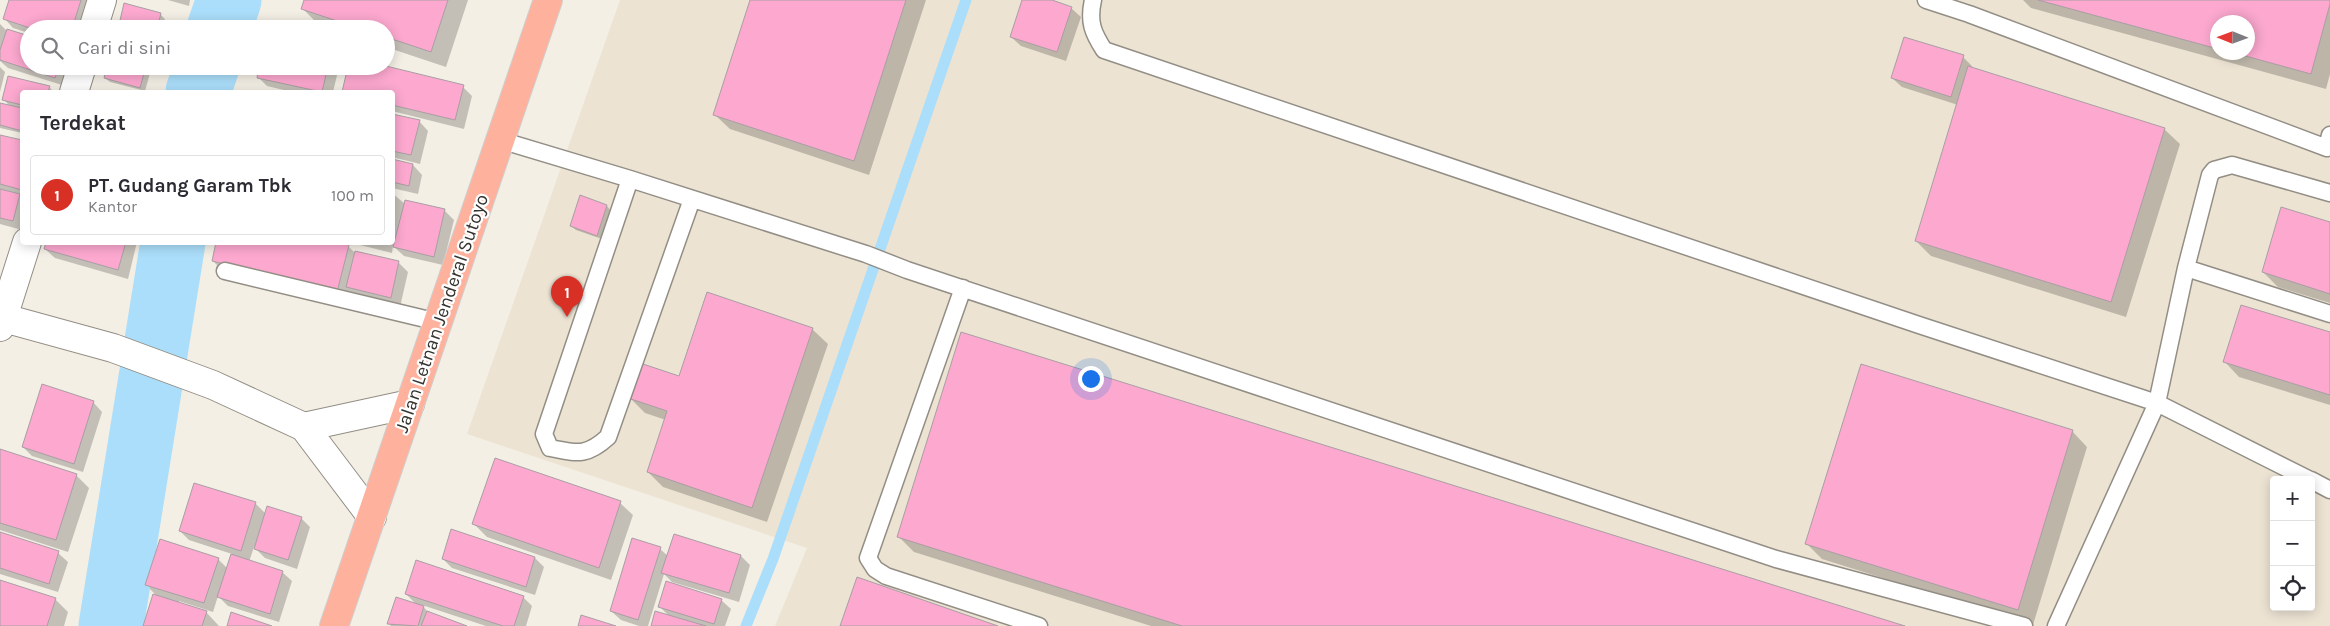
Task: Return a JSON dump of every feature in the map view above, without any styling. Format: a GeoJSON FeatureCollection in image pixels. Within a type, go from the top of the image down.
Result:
{"type":"FeatureCollection","features":[{"type":"Feature","properties":{"kind":"highway","name":"Jalan Letnan Jenderal Sutoyo"},"geometry":{"type":"LineString","coordinates":[[334,626],[548,0]]}},
{"type":"Feature","properties":{"kind":"street"},"geometry":{"type":"LineString","coordinates":[[96,20],[102,0]]}},
{"type":"Feature","properties":{"kind":"street"},"geometry":{"type":"LineString","coordinates":[[75,90],[79,75]]}},
{"type":"Feature","properties":{"kind":"street"},"geometry":{"type":"LineString","coordinates":[[26,245],[1,321],[113,348],[213,384],[304,426],[372,517]]}},
{"type":"Feature","properties":{"kind":"street"},"geometry":{"type":"LineString","coordinates":[[304,426],[410,404]]}},
{"type":"Feature","properties":{"kind":"lane"},"geometry":{"type":"LineString","coordinates":[[1093,0],[1091,15],[1093,32],[1104,50],[1909,322],[2157,403],[2303,476]]}},
{"type":"Feature","properties":{"kind":"lane"},"geometry":{"type":"LineString","coordinates":[[1926,0],[1971,7],[2329,144]]}},
{"type":"Feature","properties":{"kind":"lane"},"geometry":{"type":"LineString","coordinates":[[500,140],[866,254],[907,270],[1776,559],[2024,626]]}},
{"type":"Feature","properties":{"kind":"lane"},"geometry":{"type":"LineString","coordinates":[[2056,626],[2157,403],[2186,268],[2210,175],[2214,170],[2224,166],[2245,167],[2330,193]]}},
{"type":"Feature","properties":{"kind":"lane"},"geometry":{"type":"LineString","coordinates":[[630,179],[544,434],[550,448],[582,454],[598,446],[608,437],[692,199]]}},
{"type":"Feature","properties":{"kind":"lane"},"geometry":{"type":"LineString","coordinates":[[2186,268],[2330,314]]}},
{"type":"Feature","properties":{"kind":"lane"},"geometry":{"type":"LineString","coordinates":[[225,271],[438,322]]}},
{"type":"Feature","properties":{"kind":"lane"},"geometry":{"type":"LineString","coordinates":[[963,288],[868,558],[875,569],[886,576],[1039,626]]}},
{"type":"Feature","properties":{"kind":"lane"},"geometry":{"type":"LineString","coordinates":[[2315,482],[2330,490]]}},
{"type":"Feature","properties":{"kind":"shaded area"},"geometry":{"type":"Polygon","coordinates":[[[620,0],[2330,0],[2330,626],[775,626],[807,548],[467,434],[620,0]]]}},
{"type":"Feature","properties":{"kind":"building"},"geometry":{"type":"Polygon","coordinates":[[[9,0],[81,0],[75,20],[20,20],[20,25],[3,19],[9,0]]]}},
{"type":"Feature","properties":{"kind":"building"},"geometry":{"type":"Polygon","coordinates":[[[304,0],[448,0],[431,52],[395,40],[395,20],[334,20],[301,9],[304,0]]]}},
{"type":"Feature","properties":{"kind":"building"},"geometry":{"type":"Polygon","coordinates":[[[750,0],[906,0],[854,161],[713,115],[750,0]]]}},
{"type":"Feature","properties":{"kind":"building"},"geometry":{"type":"Polygon","coordinates":[[[1022,0],[1052,0],[1072,7],[1057,52],[1010,37],[1022,0]]]}},
{"type":"Feature","properties":{"kind":"building"},"geometry":{"type":"Polygon","coordinates":[[[2038,0],[2330,0],[2311,74],[2255,59],[2255,15],[2210,15],[2210,47],[2038,0]]]}},
{"type":"Feature","properties":{"kind":"building"},"geometry":{"type":"Polygon","coordinates":[[[124,3],[161,13],[159,20],[120,20],[124,3]]]}},
{"type":"Feature","properties":{"kind":"building"},"geometry":{"type":"Polygon","coordinates":[[[7,29],[20,33],[20,67],[0,60],[0,50],[7,29]]]}},
{"type":"Feature","properties":{"kind":"building"},"geometry":{"type":"Polygon","coordinates":[[[1904,37],[1964,55],[1951,97],[1891,78],[1904,37]]]}},
{"type":"Feature","properties":{"kind":"building"},"geometry":{"type":"Polygon","coordinates":[[[1968,66],[2165,128],[2111,302],[1915,241],[1968,66]]]}},
{"type":"Feature","properties":{"kind":"building"},"geometry":{"type":"Polygon","coordinates":[[[395,68],[464,85],[455,120],[395,106],[395,90],[342,90],[346,75],[395,75],[395,68]]]}},
{"type":"Feature","properties":{"kind":"building"},"geometry":{"type":"Polygon","coordinates":[[[105,75],[144,75],[140,88],[104,78],[105,75]]]}},
{"type":"Feature","properties":{"kind":"building"},"geometry":{"type":"Polygon","coordinates":[[[258,75],[326,75],[322,90],[313,90],[257,78],[258,75]]]}},
{"type":"Feature","properties":{"kind":"building"},"geometry":{"type":"Polygon","coordinates":[[[8,76],[50,86],[49,90],[20,90],[20,104],[2,100],[8,76]]]}},
{"type":"Feature","properties":{"kind":"building"},"geometry":{"type":"Polygon","coordinates":[[[0,103],[20,108],[20,130],[0,125],[0,103]]]}},
{"type":"Feature","properties":{"kind":"building"},"geometry":{"type":"Polygon","coordinates":[[[395,115],[420,120],[411,155],[395,152],[395,115]]]}},
{"type":"Feature","properties":{"kind":"building"},"geometry":{"type":"Polygon","coordinates":[[[0,135],[20,140],[20,189],[0,184],[0,135]]]}},
{"type":"Feature","properties":{"kind":"building"},"geometry":{"type":"Polygon","coordinates":[[[395,160],[413,164],[409,186],[395,183],[395,160]]]}},
{"type":"Feature","properties":{"kind":"building"},"geometry":{"type":"Polygon","coordinates":[[[0,189],[20,194],[13,221],[0,218],[0,189]]]}},
{"type":"Feature","properties":{"kind":"building"},"geometry":{"type":"Polygon","coordinates":[[[580,195],[607,205],[597,236],[570,226],[580,195]]]}},
{"type":"Feature","properties":{"kind":"building"},"geometry":{"type":"Polygon","coordinates":[[[405,200],[445,209],[434,257],[393,247],[405,200]]]}},
{"type":"Feature","properties":{"kind":"building"},"geometry":{"type":"Polygon","coordinates":[[[2281,207],[2330,222],[2330,294],[2262,272],[2281,207]]]}},
{"type":"Feature","properties":{"kind":"building"},"geometry":{"type":"Polygon","coordinates":[[[45,245],[125,245],[118,270],[44,249],[45,245]]]}},
{"type":"Feature","properties":{"kind":"building"},"geometry":{"type":"Polygon","coordinates":[[[215,245],[349,245],[337,292],[212,261],[215,245]]]}},
{"type":"Feature","properties":{"kind":"building"},"geometry":{"type":"Polygon","coordinates":[[[355,251],[399,261],[391,298],[346,287],[355,251]]]}},
{"type":"Feature","properties":{"kind":"building"},"geometry":{"type":"Polygon","coordinates":[[[707,292],[813,328],[752,508],[647,472],[667,411],[628,398],[640,363],[679,376],[707,292]]]}},
{"type":"Feature","properties":{"kind":"building"},"geometry":{"type":"Polygon","coordinates":[[[2241,305],[2330,332],[2330,395],[2223,362],[2241,305]]]}},
{"type":"Feature","properties":{"kind":"building"},"geometry":{"type":"Polygon","coordinates":[[[961,332],[1905,626],[1182,626],[897,537],[961,332]]]}},
{"type":"Feature","properties":{"kind":"building"},"geometry":{"type":"Polygon","coordinates":[[[1861,364],[2073,430],[2018,610],[1805,544],[1861,364]]]}},
{"type":"Feature","properties":{"kind":"building"},"geometry":{"type":"Polygon","coordinates":[[[42,384],[94,401],[74,464],[22,447],[42,384]]]}},
{"type":"Feature","properties":{"kind":"building"},"geometry":{"type":"Polygon","coordinates":[[[0,449],[77,474],[56,540],[0,523],[0,449]]]}},
{"type":"Feature","properties":{"kind":"building"},"geometry":{"type":"Polygon","coordinates":[[[495,458],[621,501],[599,568],[472,524],[495,458]]]}},
{"type":"Feature","properties":{"kind":"building"},"geometry":{"type":"Polygon","coordinates":[[[194,483],[256,502],[241,551],[179,531],[194,483]]]}},
{"type":"Feature","properties":{"kind":"building"},"geometry":{"type":"Polygon","coordinates":[[[267,506],[302,517],[288,560],[254,549],[267,506]]]}},
{"type":"Feature","properties":{"kind":"building"},"geometry":{"type":"Polygon","coordinates":[[[451,529],[535,557],[526,587],[442,559],[451,529]]]}},
{"type":"Feature","properties":{"kind":"building"},"geometry":{"type":"Polygon","coordinates":[[[0,532],[59,551],[49,584],[0,568],[0,532]]]}},
{"type":"Feature","properties":{"kind":"building"},"geometry":{"type":"Polygon","coordinates":[[[674,534],[741,555],[729,593],[661,573],[674,534]]]}},
{"type":"Feature","properties":{"kind":"building"},"geometry":{"type":"Polygon","coordinates":[[[632,538],[661,547],[638,620],[610,611],[632,538]]]}},
{"type":"Feature","properties":{"kind":"building"},"geometry":{"type":"Polygon","coordinates":[[[160,539],[219,558],[204,603],[145,585],[160,539]]]}},
{"type":"Feature","properties":{"kind":"building"},"geometry":{"type":"Polygon","coordinates":[[[231,554],[283,571],[270,614],[217,597],[231,554]]]}},
{"type":"Feature","properties":{"kind":"building"},"geometry":{"type":"Polygon","coordinates":[[[416,560],[524,596],[514,626],[503,626],[405,594],[416,560]]]}},
{"type":"Feature","properties":{"kind":"building"},"geometry":{"type":"Polygon","coordinates":[[[857,577],[998,626],[840,626],[857,577]]]}},
{"type":"Feature","properties":{"kind":"building"},"geometry":{"type":"Polygon","coordinates":[[[0,580],[56,598],[47,626],[0,626],[0,580]]]}},
{"type":"Feature","properties":{"kind":"building"},"geometry":{"type":"Polygon","coordinates":[[[666,581],[722,599],[714,624],[658,607],[666,581]]]}},
{"type":"Feature","properties":{"kind":"building"},"geometry":{"type":"Polygon","coordinates":[[[153,594],[207,611],[202,626],[143,626],[153,594]]]}},
{"type":"Feature","properties":{"kind":"building"},"geometry":{"type":"Polygon","coordinates":[[[396,597],[424,606],[418,626],[387,624],[396,597]]]}},
{"type":"Feature","properties":{"kind":"building"},"geometry":{"type":"Polygon","coordinates":[[[427,611],[467,626],[421,626],[427,611]]]}},
{"type":"Feature","properties":{"kind":"building"},"geometry":{"type":"Polygon","coordinates":[[[655,611],[706,626],[651,626],[655,611]]]}},
{"type":"Feature","properties":{"kind":"building"},"geometry":{"type":"Polygon","coordinates":[[[231,612],[272,626],[227,626],[231,612]]]}},
{"type":"Feature","properties":{"kind":"building"},"geometry":{"type":"Polygon","coordinates":[[[581,615],[616,626],[578,626],[581,615]]]}},
{"type":"Feature","properties":{"kind":"waterway"},"geometry":{"type":"LineString","coordinates":[[222,20],[229,0]]}},
{"type":"Feature","properties":{"kind":"waterway"},"geometry":{"type":"LineString","coordinates":[[746,626],[773,559],[966,0]]}},
{"type":"Feature","properties":{"kind":"waterway"},"geometry":{"type":"LineString","coordinates":[[199,90],[204,75]]}},
{"type":"Feature","properties":{"kind":"waterway"},"geometry":{"type":"LineString","coordinates":[[111,626],[173,245]]}},
{"type":"Feature","properties":{"kind":"place","name":"PT. Gudang Garam Tbk"},"geometry":{"type":"Point","coordinates":[567,317]}}]}
